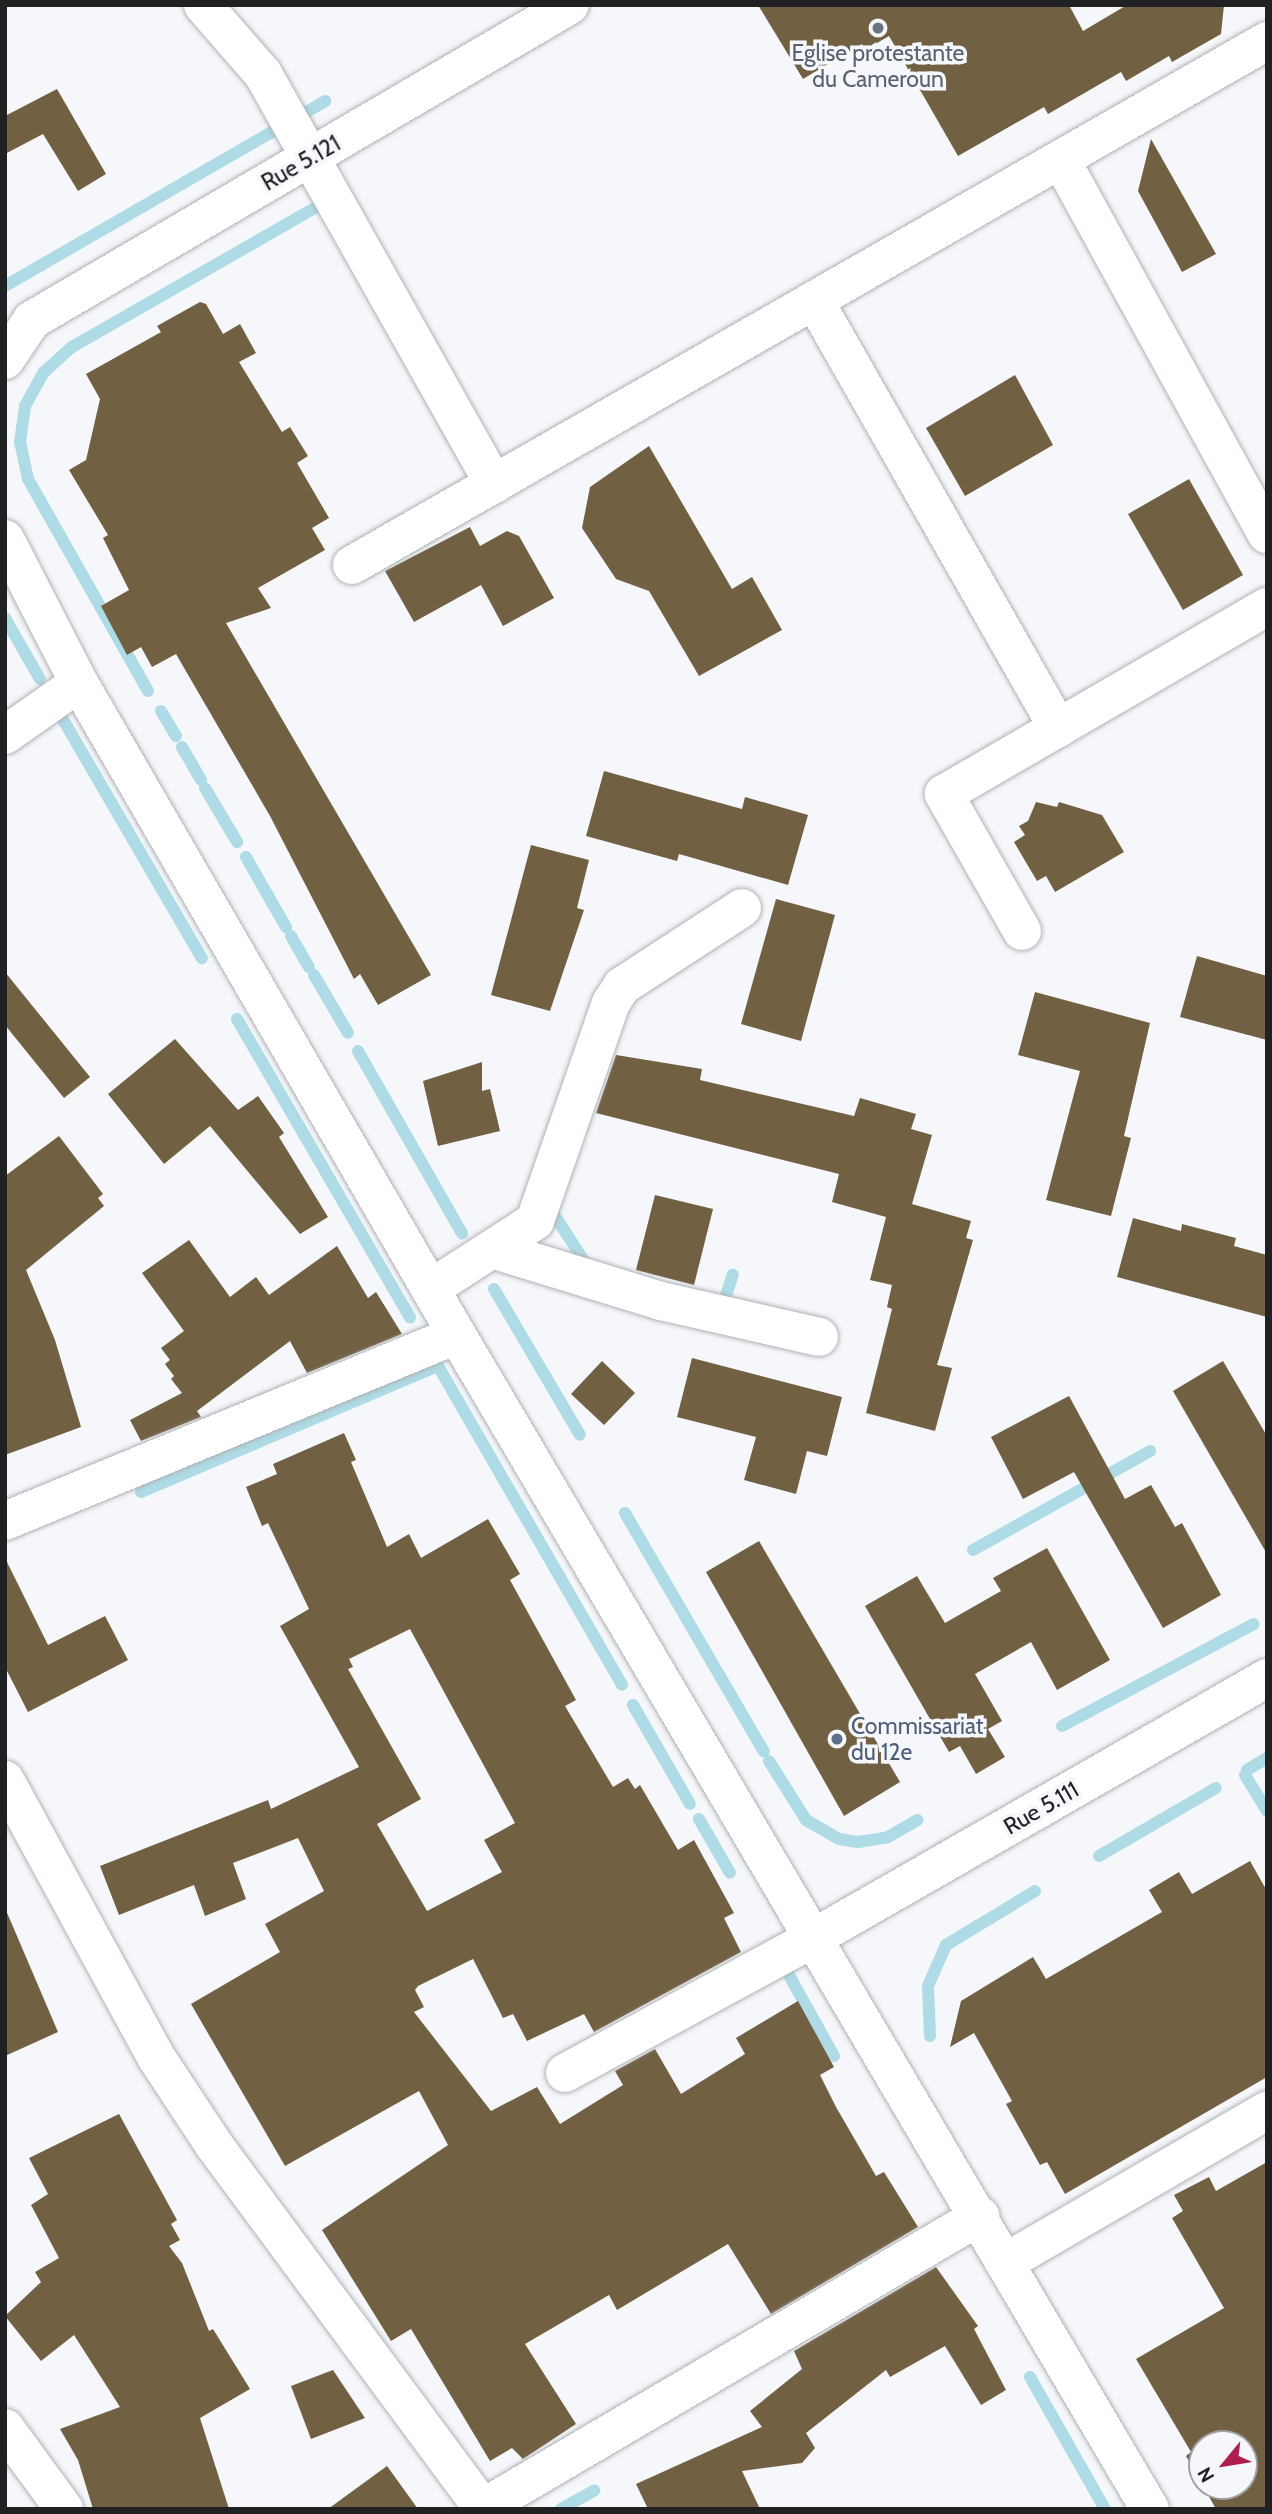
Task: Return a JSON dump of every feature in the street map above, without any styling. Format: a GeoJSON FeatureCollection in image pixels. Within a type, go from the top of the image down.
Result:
{"type":"FeatureCollection","features":[{"type":"Feature","properties":{"kind":"street"},"geometry":{"type":"LineString","coordinates":[[203,5],[263,74],[494,484]]}},
{"type":"Feature","properties":{"kind":"street","name":"Rue 5.121"},"geometry":{"type":"LineString","coordinates":[[5,360],[32,320],[310,157],[532,15],[570,5]]}},
{"type":"Feature","properties":{"kind":"street"},"geometry":{"type":"LineString","coordinates":[[352,565],[1267,41]]}},
{"type":"Feature","properties":{"kind":"street"},"geometry":{"type":"LineString","coordinates":[[1061,160],[1267,534]]}},
{"type":"Feature","properties":{"kind":"street"},"geometry":{"type":"LineString","coordinates":[[814,300],[1058,727]]}},
{"type":"Feature","properties":{"kind":"street"},"geometry":{"type":"LineString","coordinates":[[5,539],[79,683],[430,1289],[980,2216],[1150,2509]]}},
{"type":"Feature","properties":{"kind":"street"},"geometry":{"type":"LineString","coordinates":[[1022,931],[944,793],[1267,607]]}},
{"type":"Feature","properties":{"kind":"street"},"geometry":{"type":"LineString","coordinates":[[5,735],[79,683]]}},
{"type":"Feature","properties":{"kind":"street"},"geometry":{"type":"LineString","coordinates":[[430,1289],[495,1250],[535,1221],[611,1003],[622,986],[742,908]]}},
{"type":"Feature","properties":{"kind":"street"},"geometry":{"type":"LineString","coordinates":[[495,1250],[661,1301],[819,1337]]}},
{"type":"Feature","properties":{"kind":"street"},"geometry":{"type":"LineString","coordinates":[[5,1521],[457,1335]]}},
{"type":"Feature","properties":{"kind":"street","name":"Rue 5.111"},"geometry":{"type":"LineString","coordinates":[[565,2073],[815,1937],[1267,1678]]}},
{"type":"Feature","properties":{"kind":"street"},"geometry":{"type":"LineString","coordinates":[[5,1780],[102,1963],[163,2068],[214,2145],[482,2509],[980,2216]]}},
{"type":"Feature","properties":{"kind":"street"},"geometry":{"type":"LineString","coordinates":[[1006,2262],[1263,2122]]}},
{"type":"Feature","properties":{"kind":"street"},"geometry":{"type":"LineString","coordinates":[[5,2428],[64,2509]]}},
{"type":"Feature","properties":{"kind":"building"},"geometry":{"type":"Polygon","coordinates":[[[758,5],[1069,5],[1083,31],[1127,5],[1224,5],[1221,34],[1172,62],[1169,56],[1126,81],[1121,72],[1048,114],[1044,107],[958,156],[889,36],[865,50],[862,44],[803,79],[758,5]]]}},
{"type":"Feature","properties":{"kind":"building"},"geometry":{"type":"Polygon","coordinates":[[[57,89],[106,174],[78,191],[43,134],[5,154],[5,116],[57,89]]]}},
{"type":"Feature","properties":{"kind":"building"},"geometry":{"type":"Polygon","coordinates":[[[1151,139],[1216,254],[1182,272],[1138,191],[1151,139]]]}},
{"type":"Feature","properties":{"kind":"building"},"geometry":{"type":"Polygon","coordinates":[[[200,302],[206,304],[223,334],[240,324],[256,353],[239,362],[282,432],[290,427],[308,456],[297,463],[329,518],[312,528],[325,550],[258,588],[271,608],[226,623],[431,975],[378,1005],[360,974],[354,979],[270,816],[176,654],[152,667],[141,647],[127,655],[101,606],[129,590],[103,538],[108,535],[69,470],[86,460],[100,399],[86,374],[161,332],[157,326],[200,302]]]}},
{"type":"Feature","properties":{"kind":"building"},"geometry":{"type":"Polygon","coordinates":[[[1015,375],[1053,445],[965,496],[926,428],[1015,375]]]}},
{"type":"Feature","properties":{"kind":"building"},"geometry":{"type":"Polygon","coordinates":[[[649,446],[732,589],[752,577],[782,630],[699,676],[649,591],[616,579],[582,528],[590,487],[649,446]]]}},
{"type":"Feature","properties":{"kind":"building"},"geometry":{"type":"Polygon","coordinates":[[[1189,479],[1243,575],[1183,610],[1128,514],[1189,479]]]}},
{"type":"Feature","properties":{"kind":"building"},"geometry":{"type":"Polygon","coordinates":[[[470,527],[480,546],[507,531],[519,536],[554,598],[503,626],[481,585],[414,622],[385,571],[470,527]]]}},
{"type":"Feature","properties":{"kind":"building"},"geometry":{"type":"Polygon","coordinates":[[[604,771],[742,809],[745,797],[808,815],[788,885],[679,854],[677,861],[586,836],[604,771]]]}},
{"type":"Feature","properties":{"kind":"building"},"geometry":{"type":"Polygon","coordinates":[[[1036,802],[1057,807],[1059,802],[1102,815],[1124,852],[1055,892],[1046,876],[1037,881],[1014,842],[1025,835],[1019,826],[1028,821],[1036,802]]]}},
{"type":"Feature","properties":{"kind":"building"},"geometry":{"type":"Polygon","coordinates":[[[531,845],[589,860],[577,908],[584,910],[550,1011],[491,995],[531,845]]]}},
{"type":"Feature","properties":{"kind":"building"},"geometry":{"type":"Polygon","coordinates":[[[776,899],[835,915],[801,1041],[741,1024],[776,899]]]}},
{"type":"Feature","properties":{"kind":"building"},"geometry":{"type":"Polygon","coordinates":[[[1197,956],[1267,976],[1267,1040],[1180,1017],[1197,956]]]}},
{"type":"Feature","properties":{"kind":"building"},"geometry":{"type":"Polygon","coordinates":[[[5,972],[90,1077],[64,1098],[5,1025],[5,972]]]}},
{"type":"Feature","properties":{"kind":"building"},"geometry":{"type":"Polygon","coordinates":[[[1035,992],[1150,1023],[1124,1136],[1131,1138],[1111,1216],[1046,1200],[1080,1071],[1018,1055],[1035,992]]]}},
{"type":"Feature","properties":{"kind":"building"},"geometry":{"type":"Polygon","coordinates":[[[175,1039],[238,1110],[258,1096],[284,1133],[279,1137],[328,1217],[300,1234],[210,1126],[164,1164],[108,1094],[175,1039]]]}},
{"type":"Feature","properties":{"kind":"building"},"geometry":{"type":"Polygon","coordinates":[[[616,1055],[702,1069],[700,1080],[854,1116],[860,1098],[916,1114],[911,1129],[932,1135],[912,1204],[971,1221],[966,1238],[973,1240],[937,1365],[952,1368],[935,1431],[866,1413],[892,1309],[887,1307],[892,1285],[870,1280],[886,1217],[832,1202],[839,1174],[596,1113],[616,1055]]]}},
{"type":"Feature","properties":{"kind":"building"},"geometry":{"type":"Polygon","coordinates":[[[482,1062],[482,1091],[490,1089],[500,1131],[438,1146],[423,1081],[482,1062]]]}},
{"type":"Feature","properties":{"kind":"building"},"geometry":{"type":"Polygon","coordinates":[[[59,1136],[103,1194],[98,1198],[104,1206],[26,1270],[55,1340],[81,1427],[5,1455],[5,1176],[59,1136]]]}},
{"type":"Feature","properties":{"kind":"building"},"geometry":{"type":"Polygon","coordinates":[[[655,1195],[713,1209],[694,1285],[636,1270],[655,1195]]]}},
{"type":"Feature","properties":{"kind":"building"},"geometry":{"type":"Polygon","coordinates":[[[1133,1218],[1181,1231],[1182,1224],[1236,1238],[1234,1246],[1267,1255],[1267,1317],[1117,1277],[1133,1218]]]}},
{"type":"Feature","properties":{"kind":"building"},"geometry":{"type":"Polygon","coordinates":[[[189,1240],[230,1297],[256,1277],[269,1295],[337,1246],[368,1298],[376,1292],[402,1334],[307,1373],[290,1341],[197,1411],[201,1417],[141,1441],[130,1420],[182,1393],[171,1379],[174,1376],[165,1364],[170,1360],[161,1348],[184,1331],[142,1273],[189,1240]]]}},
{"type":"Feature","properties":{"kind":"building"},"geometry":{"type":"Polygon","coordinates":[[[692,1358],[842,1397],[827,1456],[807,1451],[796,1494],[744,1480],[756,1437],[677,1417],[692,1358]]]}},
{"type":"Feature","properties":{"kind":"building"},"geometry":{"type":"Polygon","coordinates":[[[602,1361],[635,1393],[604,1425],[571,1394],[602,1361]]]}},
{"type":"Feature","properties":{"kind":"building"},"geometry":{"type":"Polygon","coordinates":[[[1223,1361],[1267,1436],[1267,1554],[1173,1391],[1223,1361]]]}},
{"type":"Feature","properties":{"kind":"building"},"geometry":{"type":"Polygon","coordinates":[[[1069,1396],[1125,1499],[1151,1485],[1175,1527],[1182,1523],[1221,1595],[1163,1628],[1074,1472],[1023,1499],[991,1437],[1069,1396]]]}},
{"type":"Feature","properties":{"kind":"building"},"geometry":{"type":"Polygon","coordinates":[[[344,1433],[356,1460],[351,1462],[387,1547],[409,1534],[421,1558],[488,1519],[520,1574],[510,1580],[576,1700],[565,1706],[613,1787],[628,1778],[635,1789],[640,1785],[678,1850],[694,1840],[734,1913],[724,1918],[741,1952],[594,2032],[584,2014],[527,2041],[513,2014],[503,2018],[473,1959],[418,1986],[415,1990],[424,2007],[414,2012],[491,2111],[537,2087],[560,2124],[623,2085],[615,2071],[655,2049],[681,2094],[745,2054],[736,2038],[798,2001],[834,2067],[820,2075],[836,2107],[876,2176],[884,2172],[918,2227],[771,2314],[728,2244],[617,2310],[609,2295],[525,2344],[576,2424],[523,2459],[512,2448],[490,2461],[411,2329],[391,2341],[322,2230],[448,2145],[419,2091],[285,2166],[191,2004],[280,1952],[265,1924],[324,1891],[298,1838],[233,1863],[246,1899],[205,1916],[194,1885],[119,1915],[100,1866],[268,1800],[271,1809],[359,1767],[280,1626],[309,1609],[268,1523],[262,1526],[246,1487],[277,1474],[273,1464],[344,1433]],[[410,1629],[349,1659],[353,1667],[348,1669],[421,1799],[377,1824],[427,1911],[502,1872],[484,1840],[515,1823],[410,1629]]]}},
{"type":"Feature","properties":{"kind":"building"},"geometry":{"type":"Polygon","coordinates":[[[759,1541],[900,1782],[844,1816],[706,1572],[759,1541]]]}},
{"type":"Feature","properties":{"kind":"building"},"geometry":{"type":"Polygon","coordinates":[[[1047,1548],[1110,1660],[1057,1690],[1031,1642],[975,1674],[1002,1721],[988,1729],[1005,1757],[976,1774],[960,1746],[949,1752],[865,1606],[917,1576],[945,1623],[1001,1591],[993,1578],[1047,1548]]]}},
{"type":"Feature","properties":{"kind":"building"},"geometry":{"type":"Polygon","coordinates":[[[5,1558],[48,1645],[105,1616],[128,1660],[28,1712],[5,1667],[5,1558]]]}},
{"type":"Feature","properties":{"kind":"building"},"geometry":{"type":"Polygon","coordinates":[[[1250,1861],[1267,1891],[1267,2077],[1065,2194],[1047,2162],[1040,2165],[1006,2104],[1012,2101],[974,2033],[950,2047],[961,2001],[1033,1957],[1046,1979],[1162,1912],[1149,1890],[1179,1872],[1192,1894],[1250,1861]]]}},
{"type":"Feature","properties":{"kind":"building"},"geometry":{"type":"Polygon","coordinates":[[[5,1908],[58,2032],[5,2056],[5,1908]]]}},
{"type":"Feature","properties":{"kind":"building"},"geometry":{"type":"Polygon","coordinates":[[[119,2114],[177,2220],[171,2224],[180,2240],[169,2246],[182,2263],[209,2331],[213,2329],[250,2389],[200,2418],[229,2509],[93,2509],[78,2460],[60,2429],[120,2407],[74,2335],[41,2361],[5,2316],[41,2282],[35,2272],[59,2258],[31,2205],[48,2194],[29,2158],[119,2114]]]}},
{"type":"Feature","properties":{"kind":"building"},"geometry":{"type":"Polygon","coordinates":[[[1267,2162],[1267,2509],[1216,2509],[1211,2500],[1258,2500],[1258,2430],[1188,2430],[1188,2447],[1136,2359],[1224,2308],[1172,2218],[1183,2211],[1174,2195],[1209,2177],[1216,2191],[1267,2162]]]}},
{"type":"Feature","properties":{"kind":"building"},"geometry":{"type":"Polygon","coordinates":[[[936,2267],[978,2326],[974,2329],[1006,2390],[981,2405],[945,2346],[890,2377],[886,2370],[806,2433],[815,2448],[802,2463],[742,2471],[760,2509],[648,2509],[636,2484],[762,2427],[750,2411],[802,2369],[794,2351],[936,2267]]]}},
{"type":"Feature","properties":{"kind":"building"},"geometry":{"type":"Polygon","coordinates":[[[333,2370],[365,2418],[311,2439],[291,2386],[333,2370]]]}},
{"type":"Feature","properties":{"kind":"building"},"geometry":{"type":"Polygon","coordinates":[[[387,2466],[418,2509],[328,2509],[387,2466]]]}},
{"type":"Feature","properties":{"kind":"waterway"},"geometry":{"type":"LineString","coordinates":[[5,286],[326,101]]}},
{"type":"Feature","properties":{"kind":"waterway"},"geometry":{"type":"LineString","coordinates":[[148,691],[28,479],[20,442],[25,406],[43,373],[72,347],[330,199]]}},
{"type":"Feature","properties":{"kind":"waterway"},"geometry":{"type":"LineString","coordinates":[[5,618],[40,679]]}},
{"type":"Feature","properties":{"kind":"waterway"},"geometry":{"type":"LineString","coordinates":[[58,711],[202,958]]}},
{"type":"Feature","properties":{"kind":"waterway"},"geometry":{"type":"LineString","coordinates":[[161,711],[176,736]]}},
{"type":"Feature","properties":{"kind":"waterway"},"geometry":{"type":"LineString","coordinates":[[182,747],[201,780]]}},
{"type":"Feature","properties":{"kind":"waterway"},"geometry":{"type":"LineString","coordinates":[[205,788],[237,842]]}},
{"type":"Feature","properties":{"kind":"waterway"},"geometry":{"type":"LineString","coordinates":[[246,857],[286,927]]}},
{"type":"Feature","properties":{"kind":"waterway"},"geometry":{"type":"LineString","coordinates":[[291,936],[309,967]]}},
{"type":"Feature","properties":{"kind":"waterway"},"geometry":{"type":"LineString","coordinates":[[314,975],[348,1033]]}},
{"type":"Feature","properties":{"kind":"waterway"},"geometry":{"type":"LineString","coordinates":[[237,1019],[410,1318]]}},
{"type":"Feature","properties":{"kind":"waterway"},"geometry":{"type":"LineString","coordinates":[[358,1051],[462,1233]]}},
{"type":"Feature","properties":{"kind":"waterway"},"geometry":{"type":"LineString","coordinates":[[553,1203],[551,1210],[583,1259]]}},
{"type":"Feature","properties":{"kind":"waterway"},"geometry":{"type":"LineString","coordinates":[[722,1308],[733,1275]]}},
{"type":"Feature","properties":{"kind":"waterway"},"geometry":{"type":"LineString","coordinates":[[494,1289],[580,1435]]}},
{"type":"Feature","properties":{"kind":"waterway"},"geometry":{"type":"LineString","coordinates":[[141,1492],[438,1366],[622,1685]]}},
{"type":"Feature","properties":{"kind":"waterway"},"geometry":{"type":"LineString","coordinates":[[973,1550],[1150,1451]]}},
{"type":"Feature","properties":{"kind":"waterway"},"geometry":{"type":"LineString","coordinates":[[625,1513],[764,1752]]}},
{"type":"Feature","properties":{"kind":"waterway"},"geometry":{"type":"LineString","coordinates":[[1062,1726],[1254,1624]]}},
{"type":"Feature","properties":{"kind":"waterway"},"geometry":{"type":"LineString","coordinates":[[633,1705],[690,1804]]}},
{"type":"Feature","properties":{"kind":"waterway"},"geometry":{"type":"LineString","coordinates":[[1247,1770],[1267,1758]]}},
{"type":"Feature","properties":{"kind":"waterway"},"geometry":{"type":"LineString","coordinates":[[769,1761],[806,1820],[839,1839],[858,1842],[888,1837],[918,1820]]}},
{"type":"Feature","properties":{"kind":"waterway"},"geometry":{"type":"LineString","coordinates":[[1245,1775],[1267,1811]]}},
{"type":"Feature","properties":{"kind":"waterway"},"geometry":{"type":"LineString","coordinates":[[1099,1856],[1216,1788]]}},
{"type":"Feature","properties":{"kind":"waterway"},"geometry":{"type":"LineString","coordinates":[[699,1819],[730,1873]]}},
{"type":"Feature","properties":{"kind":"waterway"},"geometry":{"type":"LineString","coordinates":[[930,2036],[928,1986],[946,1945],[1035,1891]]}},
{"type":"Feature","properties":{"kind":"waterway"},"geometry":{"type":"LineString","coordinates":[[780,1959],[834,2056]]}},
{"type":"Feature","properties":{"kind":"waterway"},"geometry":{"type":"LineString","coordinates":[[1030,2377],[1105,2509]]}},
{"type":"Feature","properties":{"kind":"waterway"},"geometry":{"type":"LineString","coordinates":[[561,2509],[594,2491]]}},
{"type":"Feature","properties":{"kind":"place","name":"Eglise protestante du Cameroun"},"geometry":{"type":"Point","coordinates":[878,28]}},
{"type":"Feature","properties":{"kind":"place","name":"Commissariat du 12e"},"geometry":{"type":"Point","coordinates":[837,1739]}}]}
